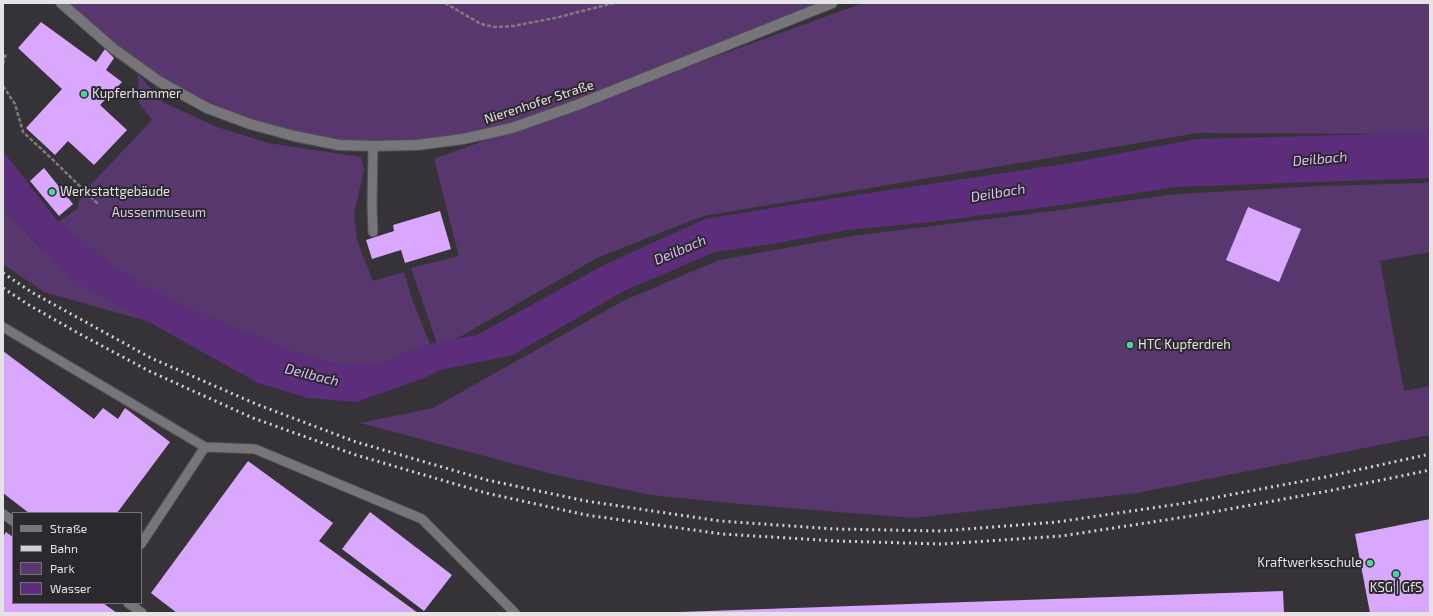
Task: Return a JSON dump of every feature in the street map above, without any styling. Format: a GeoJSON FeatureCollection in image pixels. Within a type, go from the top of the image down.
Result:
{"type":"FeatureCollection","features":[{"type":"Feature","properties":{"kind":"main road","name":"Nierenhofer Straße"},"geometry":{"type":"LineString","coordinates":[[61,3],[114,49],[160,82],[207,108],[250,124],[294,136],[339,145],[373,146],[417,145],[463,139],[512,128],[577,105],[832,3]]}},
{"type":"Feature","properties":{"kind":"lane"},"geometry":{"type":"LineString","coordinates":[[373,146],[373,232]]}},
{"type":"Feature","properties":{"kind":"lane"},"geometry":{"type":"LineString","coordinates":[[3,328],[205,447],[255,449],[422,519],[515,613]]}},
{"type":"Feature","properties":{"kind":"lane"},"geometry":{"type":"LineString","coordinates":[[142,542],[205,447]]}},
{"type":"Feature","properties":{"kind":"lane"},"geometry":{"type":"LineString","coordinates":[[3,514],[12,521]]}},
{"type":"Feature","properties":{"kind":"lane"},"geometry":{"type":"LineString","coordinates":[[129,604],[142,613]]}},
{"type":"Feature","properties":{"kind":"path"},"geometry":{"type":"LineString","coordinates":[[445,3],[481,24],[494,27],[513,26],[555,18],[614,3]]}},
{"type":"Feature","properties":{"kind":"path"},"geometry":{"type":"LineString","coordinates":[[3,64],[6,53]]}},
{"type":"Feature","properties":{"kind":"path"},"geometry":{"type":"LineString","coordinates":[[3,86],[15,104],[23,132],[98,204]]}},
{"type":"Feature","properties":{"kind":"green space"},"geometry":{"type":"Polygon","coordinates":[[[66,3],[824,3],[512,125],[436,141],[341,140],[265,126],[219,110],[162,80],[118,48],[66,3]]]}},
{"type":"Feature","properties":{"kind":"green space"},"geometry":{"type":"Polygon","coordinates":[[[863,3],[1430,3],[1430,130],[1418,134],[1198,133],[703,216],[597,258],[439,349],[411,268],[459,256],[434,159],[863,3]]]}},
{"type":"Feature","properties":{"kind":"green space","name":"Aussenmuseum"},"geometry":{"type":"Polygon","coordinates":[[[138,74],[163,102],[217,127],[268,143],[361,157],[364,169],[354,214],[357,241],[373,281],[404,272],[412,299],[430,344],[376,365],[338,365],[295,353],[190,309],[155,291],[119,271],[58,222],[77,209],[83,193],[152,120],[139,103],[138,74]]]}},
{"type":"Feature","properties":{"kind":"green space"},"geometry":{"type":"Polygon","coordinates":[[[1430,182],[1430,252],[1380,261],[1404,391],[1430,386],[1430,435],[1137,493],[913,518],[651,495],[556,475],[360,423],[433,408],[625,300],[719,260],[852,236],[1176,194],[1430,182]]]}},
{"type":"Feature","properties":{"kind":"green space"},"geometry":{"type":"Polygon","coordinates":[[[3,206],[42,249],[117,304],[147,321],[44,292],[3,264],[3,206]]]}},
{"type":"Feature","properties":{"kind":"water","name":"Deilbach"},"geometry":{"type":"Polygon","coordinates":[[[1430,130],[1430,178],[1176,187],[1054,206],[923,223],[847,230],[778,243],[715,252],[622,292],[513,355],[440,370],[424,378],[356,402],[308,398],[258,383],[70,278],[3,206],[3,151],[58,222],[119,271],[190,309],[295,353],[338,365],[376,365],[430,344],[477,335],[604,265],[705,219],[1070,163],[1196,139],[1418,134],[1430,130]]]}},
{"type":"Feature","properties":{"kind":"building","name":"Kupferhammer"},"geometry":{"type":"Polygon","coordinates":[[[41,22],[96,62],[105,49],[114,58],[106,70],[122,82],[100,105],[127,130],[94,165],[68,141],[55,155],[26,128],[62,89],[18,48],[41,22]]]}},
{"type":"Feature","properties":{"kind":"building","name":"Werkstattgebäude"},"geometry":{"type":"Polygon","coordinates":[[[44,168],[73,204],[59,216],[30,181],[44,168]]]}},
{"type":"Feature","properties":{"kind":"building"},"geometry":{"type":"Polygon","coordinates":[[[1248,207],[1301,229],[1279,282],[1226,260],[1248,207]]]}},
{"type":"Feature","properties":{"kind":"building"},"geometry":{"type":"Polygon","coordinates":[[[440,211],[451,249],[405,263],[401,250],[372,259],[366,240],[394,231],[393,225],[440,211]]]}},
{"type":"Feature","properties":{"kind":"building"},"geometry":{"type":"Polygon","coordinates":[[[3,351],[94,419],[103,408],[118,419],[125,408],[170,442],[118,512],[28,512],[3,493],[3,351]]]}},
{"type":"Feature","properties":{"kind":"building"},"geometry":{"type":"Polygon","coordinates":[[[248,461],[333,523],[319,541],[418,613],[177,613],[151,593],[248,461]]]}},
{"type":"Feature","properties":{"kind":"building"},"geometry":{"type":"Polygon","coordinates":[[[370,512],[452,575],[424,611],[342,549],[370,512]]]}},
{"type":"Feature","properties":{"kind":"building","name":"KSG | GfS"},"geometry":{"type":"Polygon","coordinates":[[[1430,519],[1430,613],[1370,613],[1355,534],[1430,519]]]}},
{"type":"Feature","properties":{"kind":"building"},"geometry":{"type":"Polygon","coordinates":[[[6,532],[12,536],[12,604],[104,604],[117,613],[3,613],[3,537],[6,532]]]}},
{"type":"Feature","properties":{"kind":"building"},"geometry":{"type":"Polygon","coordinates":[[[1283,591],[1284,613],[679,613],[679,612],[1283,591]]]}},
{"type":"Feature","properties":{"kind":"railway"},"geometry":{"type":"LineString","coordinates":[[3,273],[33,293],[151,358],[256,404],[356,442],[487,480],[586,501],[720,521],[835,529],[941,531],[1057,522],[1186,503],[1325,477],[1430,454]]}},
{"type":"Feature","properties":{"kind":"railway"},"geometry":{"type":"LineString","coordinates":[[3,288],[29,305],[78,333],[149,371],[253,418],[356,455],[486,493],[586,515],[722,534],[837,541],[942,544],[1062,536],[1191,516],[1328,491],[1430,470]]}},
{"type":"Feature","properties":{"kind":"place","name":"Kupferhammer"},"geometry":{"type":"Point","coordinates":[84,94]}},
{"type":"Feature","properties":{"kind":"place","name":"Werkstattgebäude"},"geometry":{"type":"Point","coordinates":[52,192]}},
{"type":"Feature","properties":{"kind":"place","name":"HTC Kupferdreh"},"geometry":{"type":"Point","coordinates":[1130,345]}},
{"type":"Feature","properties":{"kind":"place","name":"Kraftwerksschule"},"geometry":{"type":"Point","coordinates":[1370,563]}},
{"type":"Feature","properties":{"kind":"place","name":"KSG | GfS"},"geometry":{"type":"Point","coordinates":[1396,574]}}]}
